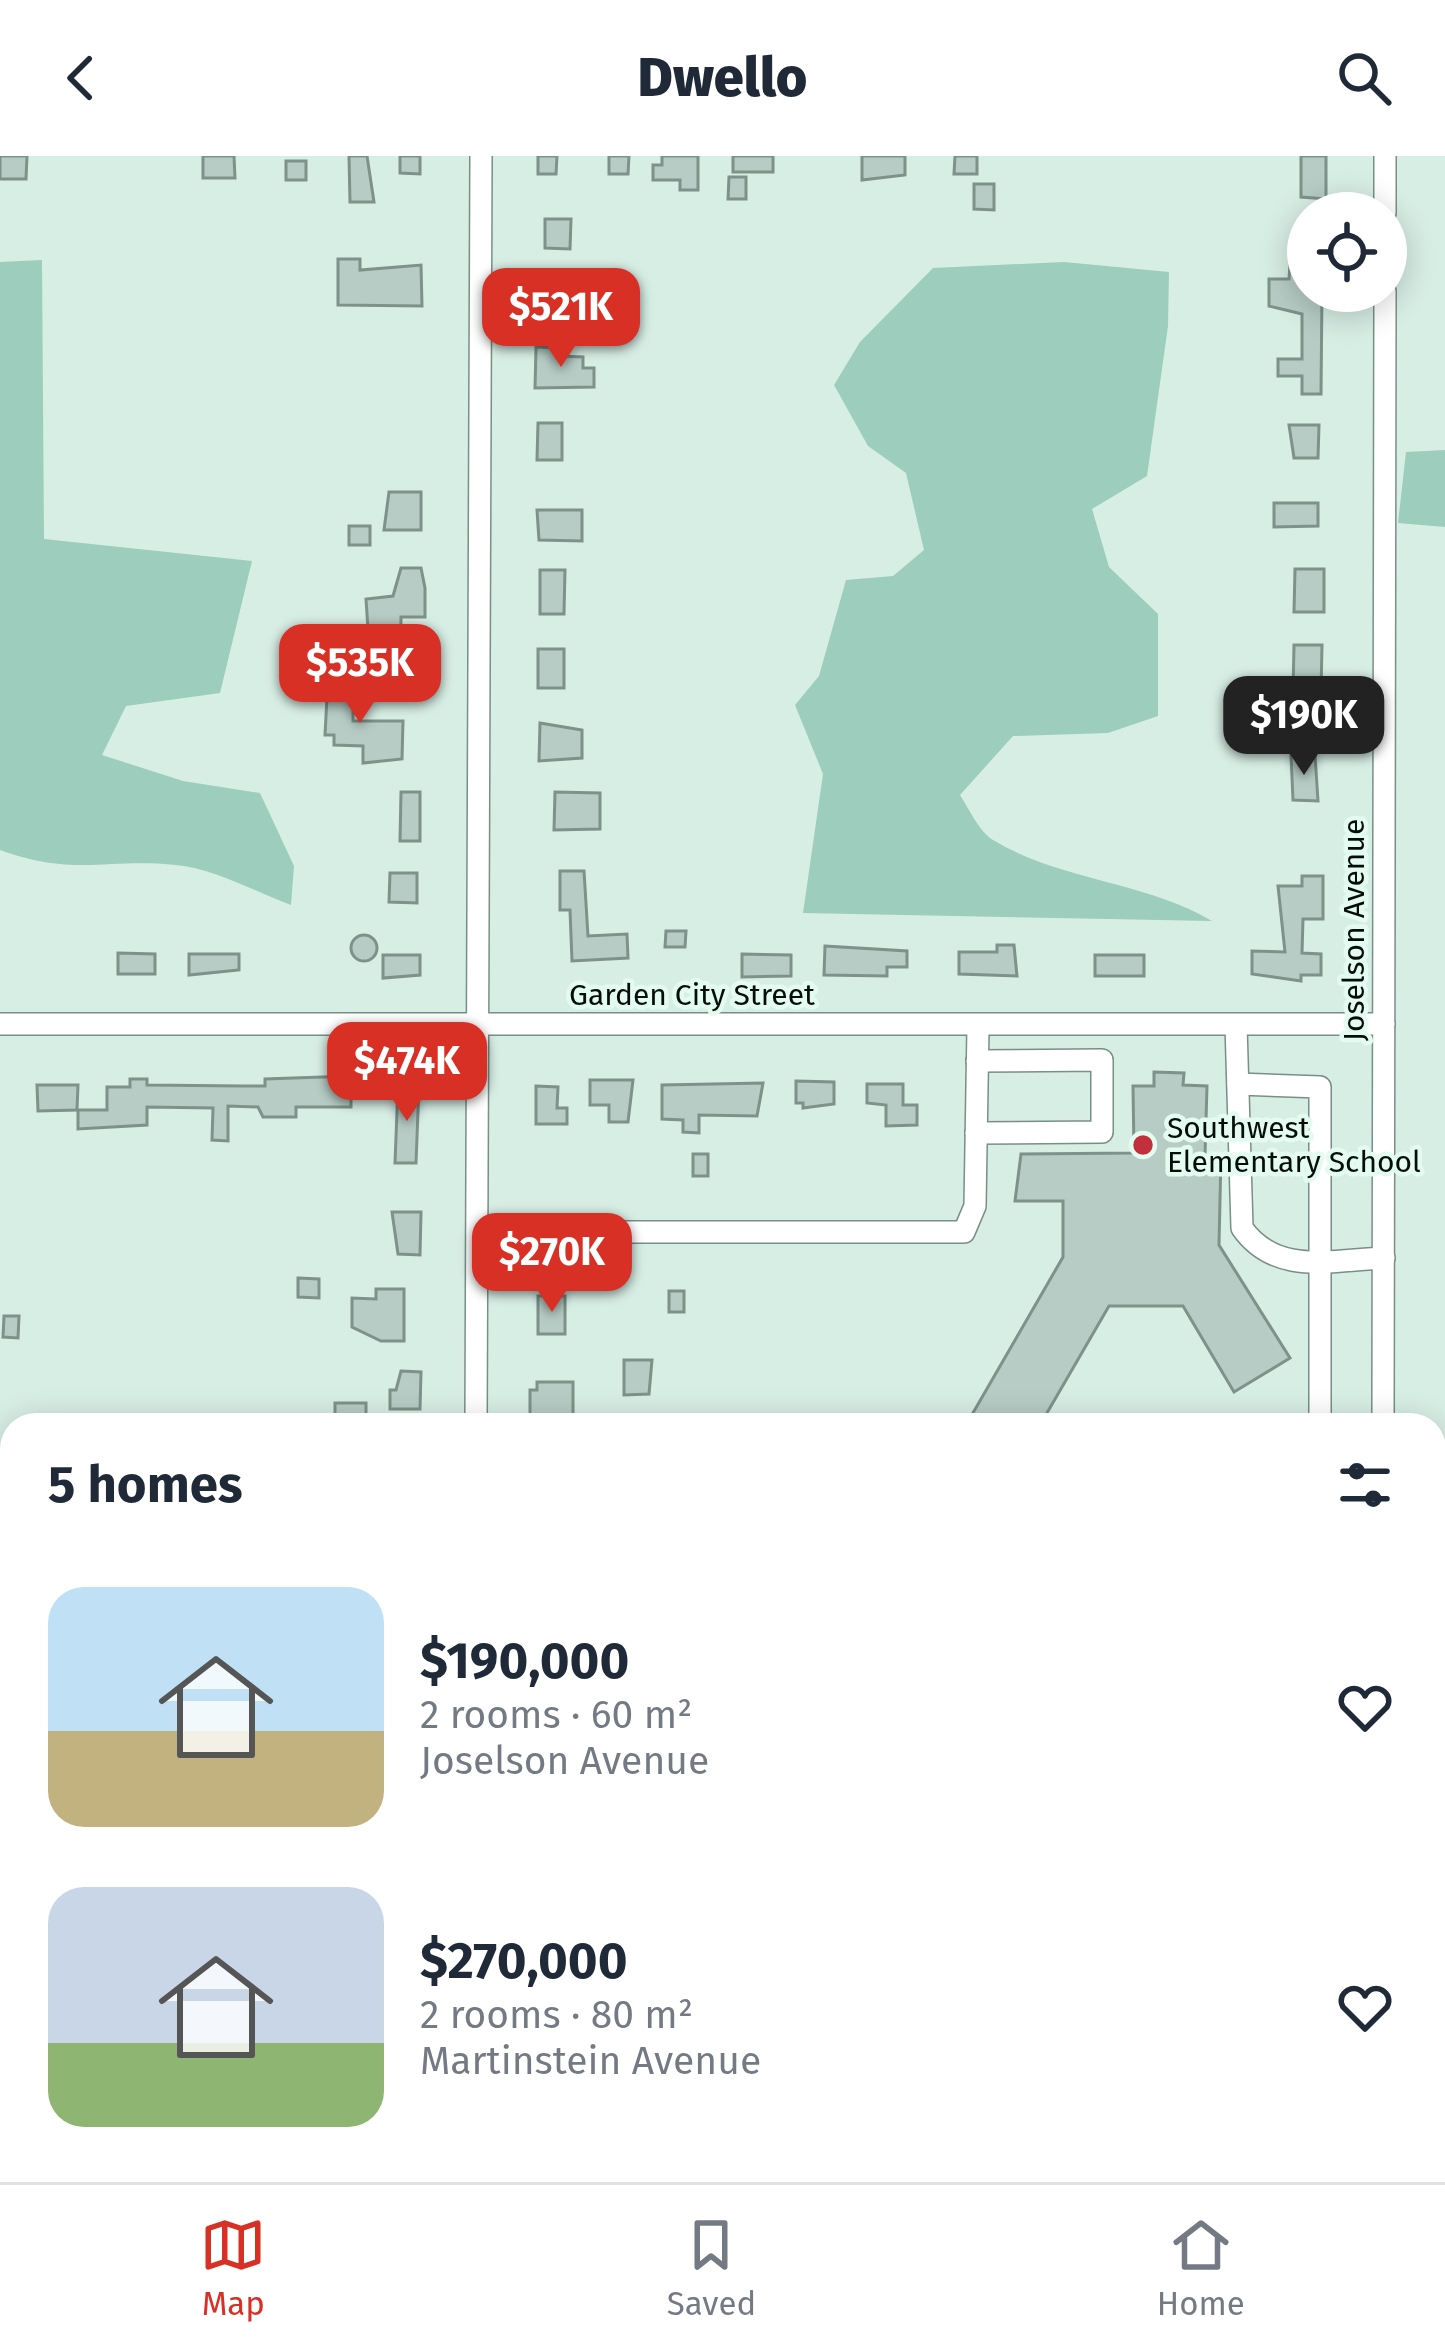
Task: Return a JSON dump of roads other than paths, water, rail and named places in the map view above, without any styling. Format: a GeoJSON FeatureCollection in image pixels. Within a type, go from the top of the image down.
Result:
{"type":"FeatureCollection","features":[{"type":"Feature","properties":{"kind":"street"},"geometry":{"type":"LineString","coordinates":[[476,1413],[481,156]]}},
{"type":"Feature","properties":{"kind":"street"},"geometry":{"type":"LineString","coordinates":[[1385,156],[1385,192]]}},
{"type":"Feature","properties":{"kind":"street","name":"Joselson Avenue"},"geometry":{"type":"LineString","coordinates":[[1383,1413],[1385,312]]}},
{"type":"Feature","properties":{"kind":"street","name":"Garden City Street"},"geometry":{"type":"LineString","coordinates":[[0,1024],[1384,1024]]}},
{"type":"Feature","properties":{"kind":"street"},"geometry":{"type":"LineString","coordinates":[[1237,1025],[1243,1228],[1257,1249],[1280,1262],[1384,1258]]}},
{"type":"Feature","properties":{"kind":"street"},"geometry":{"type":"LineString","coordinates":[[477,1232],[964,1232],[975,1206],[978,1027]]}},
{"type":"Feature","properties":{"kind":"street"},"geometry":{"type":"LineString","coordinates":[[976,1133],[1102,1132],[1102,1060],[977,1061]]}},
{"type":"Feature","properties":{"kind":"street"},"geometry":{"type":"LineString","coordinates":[[1238,1084],[1319,1087],[1320,1413]]}},
{"type":"Feature","properties":{"kind":"place","name":"Southwest Elementary School"},"geometry":{"type":"Point","coordinates":[1143,1145]}}]}
